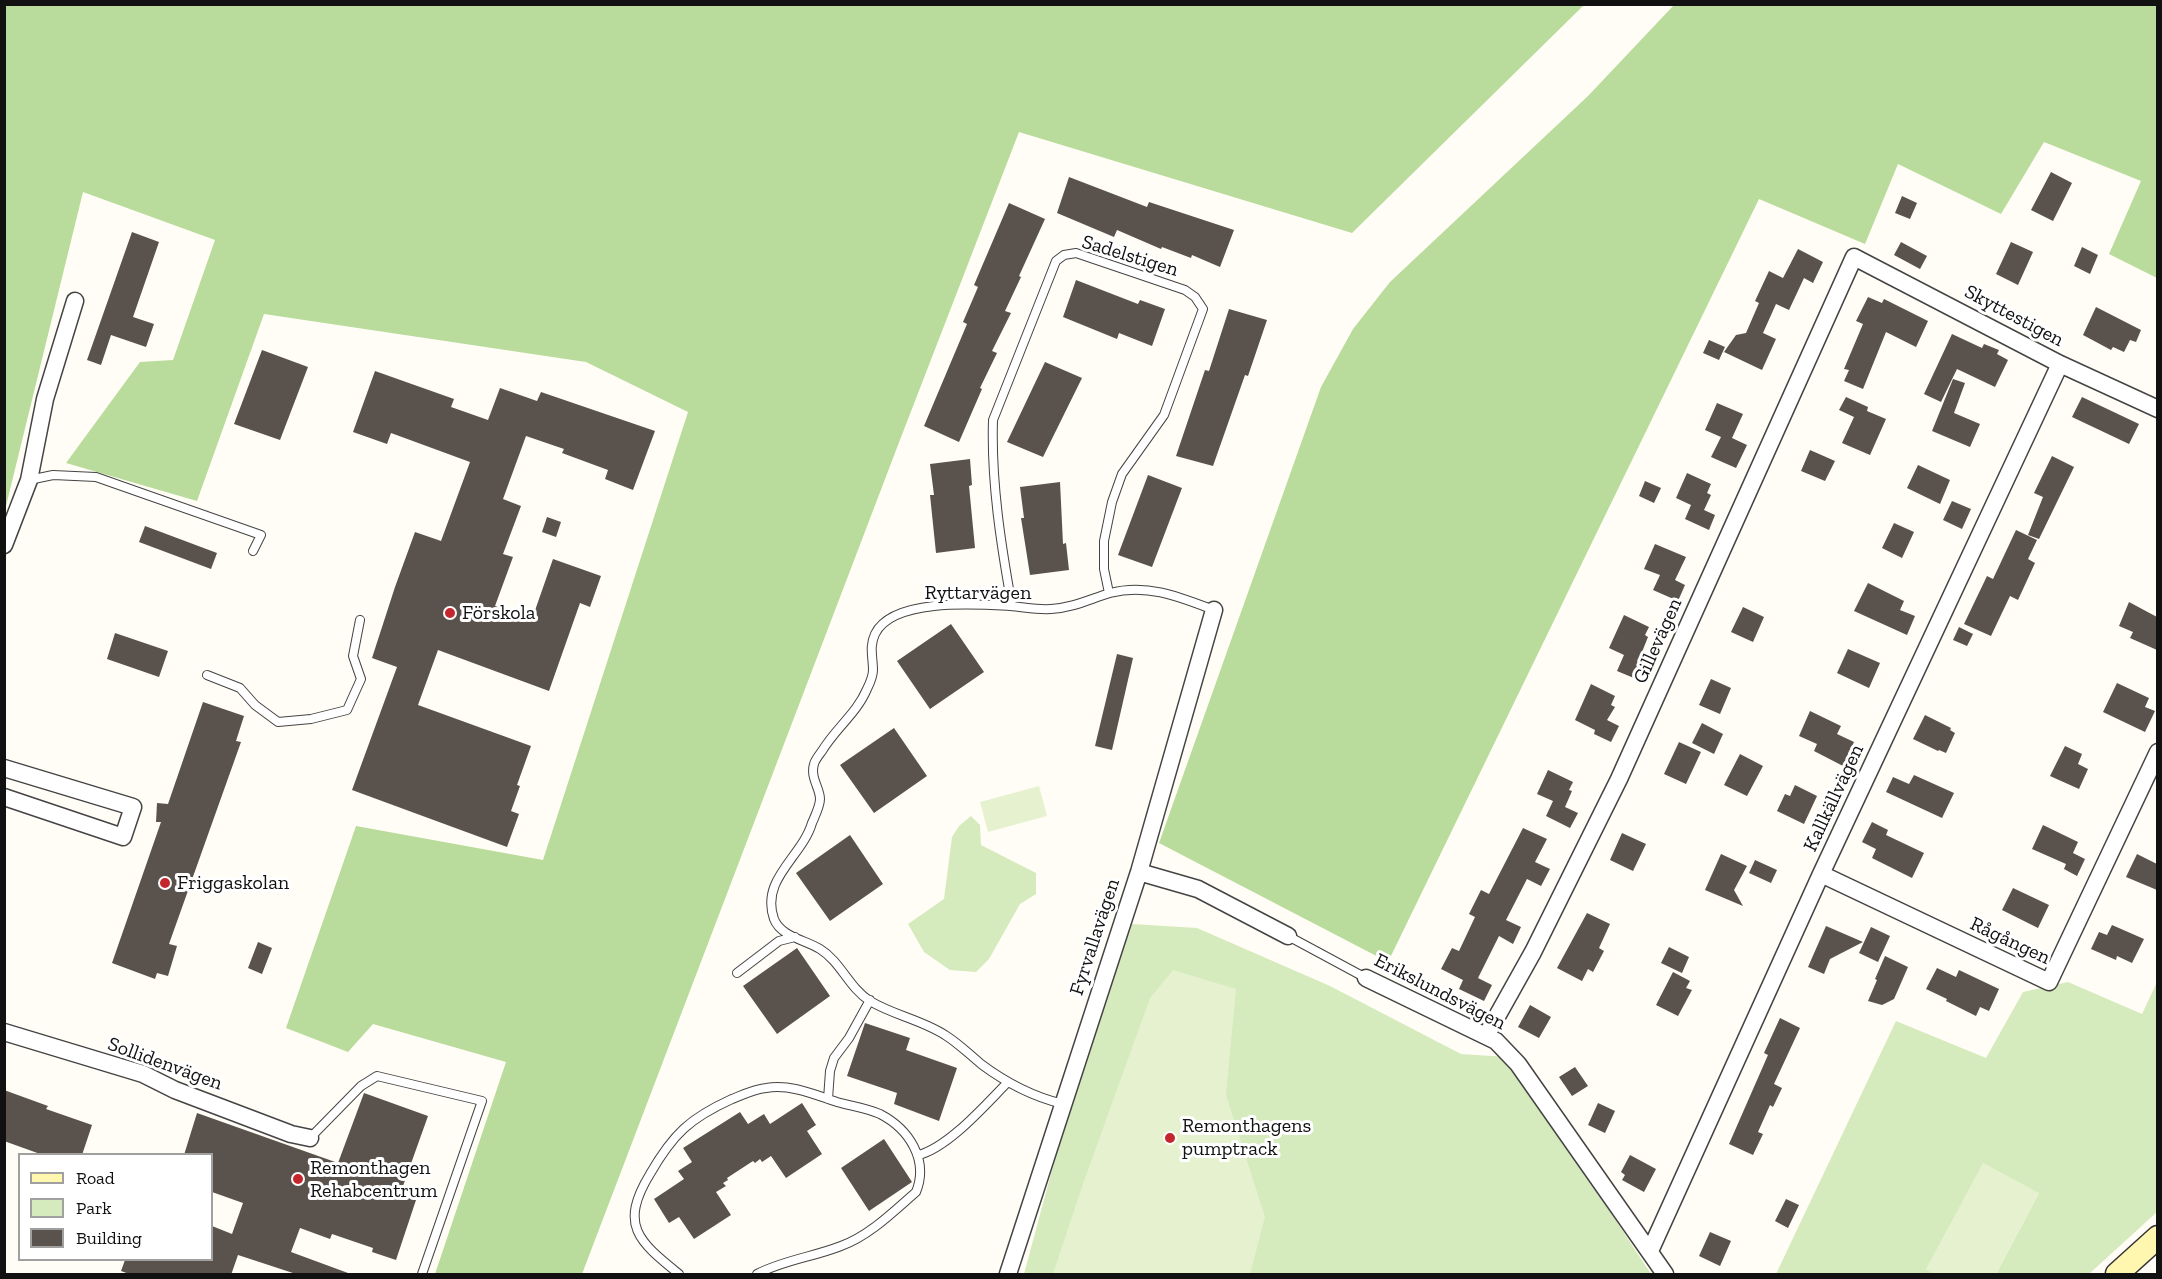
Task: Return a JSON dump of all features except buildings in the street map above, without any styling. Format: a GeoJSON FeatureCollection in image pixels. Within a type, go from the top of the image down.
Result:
{"type":"FeatureCollection","features":[{"type":"Feature","properties":{"kind":"main road"},"geometry":{"type":"LineString","coordinates":[[2117,1275],[2157,1237]]}},
{"type":"Feature","properties":{"kind":"street","name":"Skyttestigen"},"geometry":{"type":"LineString","coordinates":[[1854,256],[2060,364],[2157,409]]}},
{"type":"Feature","properties":{"kind":"street","name":"Gillevägen"},"geometry":{"type":"LineString","coordinates":[[1486,1036],[1533,952],[1619,779],[1854,256]]}},
{"type":"Feature","properties":{"kind":"street"},"geometry":{"type":"LineString","coordinates":[[4,545],[29,480],[45,399],[75,301]]}},
{"type":"Feature","properties":{"kind":"street","name":"Kallkällvägen"},"geometry":{"type":"LineString","coordinates":[[1650,1251],[1821,874],[2060,364]]}},
{"type":"Feature","properties":{"kind":"street","name":"Fyrvallavägen"},"geometry":{"type":"LineString","coordinates":[[1008,1275],[1139,872],[1214,610]]}},
{"type":"Feature","properties":{"kind":"street","name":"Rågången"},"geometry":{"type":"LineString","coordinates":[[1821,874],[2049,982],[2157,752]]}},
{"type":"Feature","properties":{"kind":"street"},"geometry":{"type":"LineString","coordinates":[[4,768],[133,807],[123,837],[4,797]]}},
{"type":"Feature","properties":{"kind":"street","name":"Erikslundsvägen"},"geometry":{"type":"LineString","coordinates":[[1139,872],[1198,889],[1288,936]]}},
{"type":"Feature","properties":{"kind":"street","name":"Erikslundsvägen"},"geometry":{"type":"LineString","coordinates":[[1366,978],[1496,1041],[1518,1064],[1665,1275]]}},
{"type":"Feature","properties":{"kind":"street","name":"Sollidenvägen"},"geometry":{"type":"LineString","coordinates":[[4,1032],[143,1074],[185,1094],[291,1134],[310,1138]]}},
{"type":"Feature","properties":{"kind":"lane","name":"Sadelstigen"},"geometry":{"type":"LineString","coordinates":[[1012,606],[1000,536],[992,447],[993,420],[1056,261],[1064,255],[1076,253],[1185,290],[1195,297],[1203,309],[1164,415],[1122,474],[1112,502],[1104,541],[1104,569],[1109,593]]}},
{"type":"Feature","properties":{"kind":"lane"},"geometry":{"type":"LineString","coordinates":[[29,480],[53,475],[96,477],[261,536],[252,551]]}},
{"type":"Feature","properties":{"kind":"lane","name":"Ryttarvägen"},"geometry":{"type":"LineString","coordinates":[[1063,1104],[1050,1101],[1008,1082],[983,1066],[945,1034],[870,1000],[856,989],[835,962],[821,950],[780,930],[774,919],[771,894],[775,882],[811,828],[820,798],[814,781],[814,764],[830,737],[858,706],[867,690],[873,672],[871,650],[875,633],[888,620],[912,610],[940,605],[1057,609],[1129,589],[1147,589],[1184,598],[1214,610]]}},
{"type":"Feature","properties":{"kind":"lane"},"geometry":{"type":"LineString","coordinates":[[207,675],[240,688],[255,705],[278,722],[311,719],[347,710],[361,679],[353,656],[360,620]]}},
{"type":"Feature","properties":{"kind":"lane","name":"Erikslundsvägen"},"geometry":{"type":"LineString","coordinates":[[1288,936],[1366,978]]}},
{"type":"Feature","properties":{"kind":"lane"},"geometry":{"type":"LineString","coordinates":[[737,973],[779,941],[795,937]]}},
{"type":"Feature","properties":{"kind":"lane"},"geometry":{"type":"LineString","coordinates":[[828,1099],[830,1071],[834,1058],[849,1038],[870,1000]]}},
{"type":"Feature","properties":{"kind":"lane"},"geometry":{"type":"LineString","coordinates":[[310,1138],[361,1086],[377,1076],[482,1101],[422,1275]]}},
{"type":"Feature","properties":{"kind":"lane"},"geometry":{"type":"LineString","coordinates":[[919,1155],[930,1152],[970,1121],[1008,1082]]}},
{"type":"Feature","properties":{"kind":"lane"},"geometry":{"type":"LineString","coordinates":[[679,1275],[638,1235],[634,1221],[634,1207],[641,1188],[673,1138],[690,1122],[713,1108],[764,1088],[784,1086],[878,1114],[891,1121],[911,1141],[919,1155],[920,1181],[916,1192],[860,1238],[842,1246],[771,1267],[757,1275]]}},
{"type":"Feature","properties":{"kind":"green space"},"geometry":{"type":"Polygon","coordinates":[[[5,4],[1584,5],[1352,233],[1019,132],[582,1274],[435,1274],[506,1062],[373,1024],[348,1052],[286,1028],[356,826],[543,860],[688,412],[586,362],[264,314],[197,501],[66,463],[140,362],[173,360],[215,240],[83,192],[5,510],[5,4]]]}},
{"type":"Feature","properties":{"kind":"green space"},"geometry":{"type":"Polygon","coordinates":[[[1674,5],[2157,5],[2157,278],[2109,254],[2141,181],[2044,142],[2001,214],[1898,164],[1865,244],[1759,199],[1388,962],[1159,843],[1321,387],[1353,329],[1390,282],[1588,96],[1674,5]]]}},
{"type":"Feature","properties":{"kind":"green space"},"geometry":{"type":"Polygon","coordinates":[[[1039,786],[1047,816],[988,832],[980,802],[1039,786]]]}},
{"type":"Feature","properties":{"kind":"green space"},"geometry":{"type":"Polygon","coordinates":[[[971,816],[980,825],[981,845],[1036,873],[1036,894],[1020,904],[989,959],[976,972],[950,970],[924,952],[908,924],[944,899],[952,837],[959,826],[971,816]]]}},
{"type":"Feature","properties":{"kind":"green space"},"geometry":{"type":"Polygon","coordinates":[[[1132,924],[1197,928],[1330,986],[1461,1054],[1508,1057],[1651,1274],[1024,1274],[1069,1107],[1132,924]]]}},
{"type":"Feature","properties":{"kind":"green space","name":"Remonthagens pumptrack"},"geometry":{"type":"Polygon","coordinates":[[[1173,970],[1236,989],[1226,1095],[1265,1217],[1250,1274],[1053,1274],[1150,998],[1173,970]]]}},
{"type":"Feature","properties":{"kind":"green space"},"geometry":{"type":"Polygon","coordinates":[[[2068,982],[2142,1014],[2157,982],[2157,1212],[2089,1274],[1996,1274],[2039,1193],[1926,1269],[1936,1274],[1776,1274],[1896,1021],[1986,1058],[2023,992],[2068,982]]]}},
{"type":"Feature","properties":{"kind":"green space"},"geometry":{"type":"Polygon","coordinates":[[[1983,1163],[2039,1193],[1996,1274],[1936,1274],[1926,1269],[1983,1163]]]}},
{"type":"Feature","properties":{"kind":"place","name":"Förskola"},"geometry":{"type":"Point","coordinates":[450,613]}},
{"type":"Feature","properties":{"kind":"place","name":"Friggaskolan"},"geometry":{"type":"Point","coordinates":[165,883]}},
{"type":"Feature","properties":{"kind":"place","name":"Remonthagens pumptrack"},"geometry":{"type":"Point","coordinates":[1170,1138]}},
{"type":"Feature","properties":{"kind":"place","name":"Remonthagen Rehabcentrum"},"geometry":{"type":"Point","coordinates":[298,1179]}}]}
